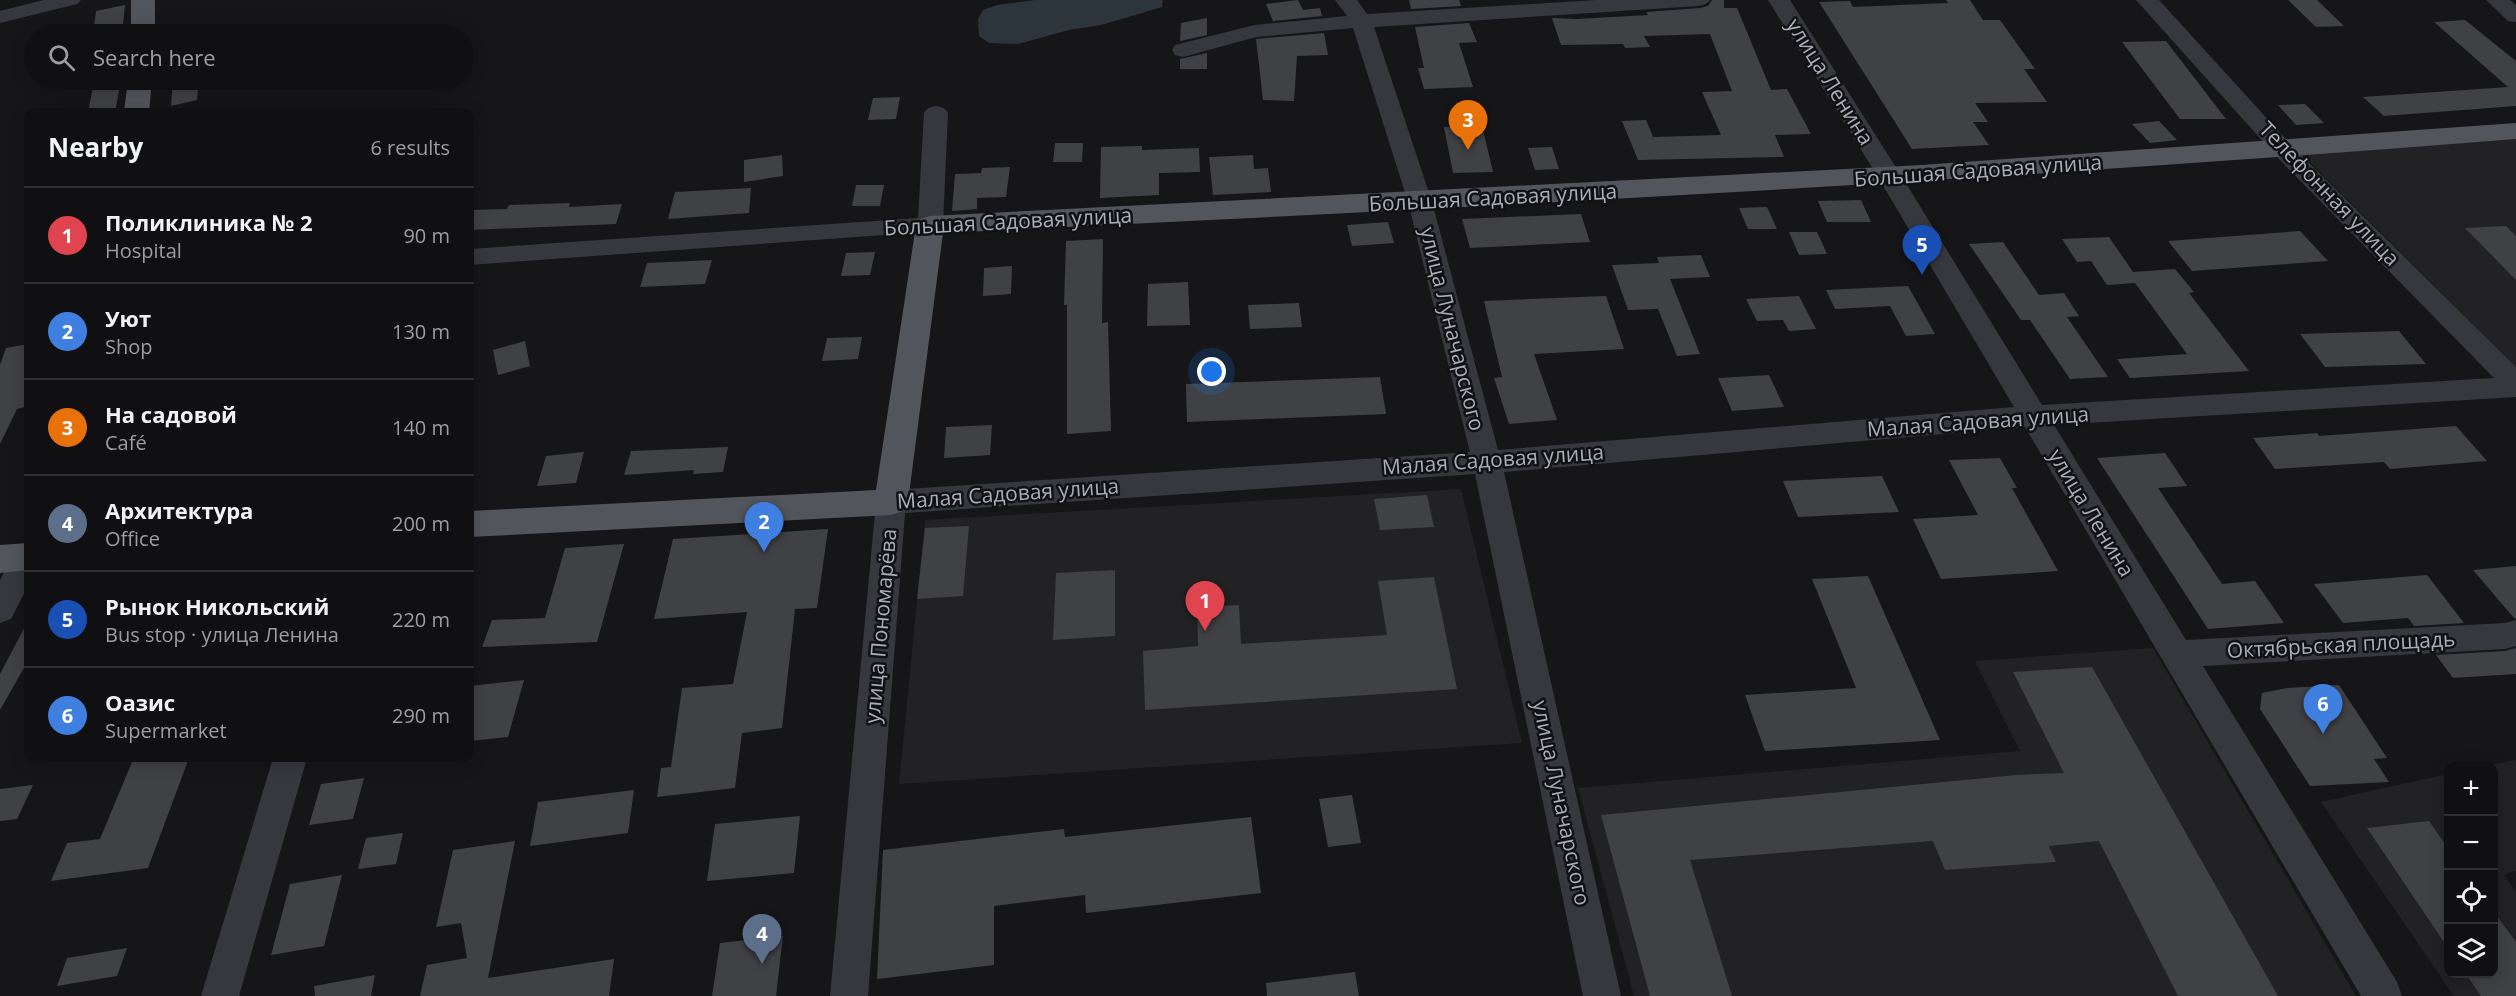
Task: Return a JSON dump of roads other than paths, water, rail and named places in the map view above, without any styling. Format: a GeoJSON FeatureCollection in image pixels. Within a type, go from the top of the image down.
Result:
{"type":"FeatureCollection","features":[{"type":"Feature","properties":{"kind":"main road"},"geometry":{"type":"LineString","coordinates":[[143,0],[143,24]]}},
{"type":"Feature","properties":{"kind":"main road"},"geometry":{"type":"LineString","coordinates":[[137,108],[139,90]]}},
{"type":"Feature","properties":{"kind":"main road","name":"Большая Садовая улица"},"geometry":{"type":"LineString","coordinates":[[930,225],[1890,177],[2284,151],[2516,131]]}},
{"type":"Feature","properties":{"kind":"main road","name":"улица Пономарёва"},"geometry":{"type":"LineString","coordinates":[[891,502],[930,225]]}},
{"type":"Feature","properties":{"kind":"main road","name":"Малая Садовая улица"},"geometry":{"type":"LineString","coordinates":[[474,524],[891,502]]}},
{"type":"Feature","properties":{"kind":"main road"},"geometry":{"type":"LineString","coordinates":[[0,559],[24,557]]}},
{"type":"Feature","properties":{"kind":"street"},"geometry":{"type":"LineString","coordinates":[[0,17],[70,0]]}},
{"type":"Feature","properties":{"kind":"street"},"geometry":{"type":"LineString","coordinates":[[1183,50],[1255,31],[1354,10],[1699,0]]}},
{"type":"Feature","properties":{"kind":"street","name":"улица Ленина"},"geometry":{"type":"LineString","coordinates":[[1779,0],[1890,177],[2383,996]]}},
{"type":"Feature","properties":{"kind":"street","name":"Телефонная улица"},"geometry":{"type":"LineString","coordinates":[[2147,0],[2284,151],[2516,386]]}},
{"type":"Feature","properties":{"kind":"street"},"geometry":{"type":"LineString","coordinates":[[2497,0],[2516,16]]}},
{"type":"Feature","properties":{"kind":"street","name":"улица Луначарского"},"geometry":{"type":"LineString","coordinates":[[1354,10],[1420,202],[1486,462],[1602,996]]}},
{"type":"Feature","properties":{"kind":"street","name":"улица Пономарёва"},"geometry":{"type":"LineString","coordinates":[[930,225],[936,113]]}},
{"type":"Feature","properties":{"kind":"street","name":"Большая Садовая улица"},"geometry":{"type":"LineString","coordinates":[[474,257],[930,225]]}},
{"type":"Feature","properties":{"kind":"street","name":"Малая Садовая улица"},"geometry":{"type":"LineString","coordinates":[[891,502],[1486,462],[2033,416],[2516,386]]}},
{"type":"Feature","properties":{"kind":"street","name":"улица Пономарёва"},"geometry":{"type":"LineString","coordinates":[[849,996],[891,502]]}},
{"type":"Feature","properties":{"kind":"street"},"geometry":{"type":"LineString","coordinates":[[0,610],[24,565]]}},
{"type":"Feature","properties":{"kind":"street","name":"Октябрьская площадь"},"geometry":{"type":"LineString","coordinates":[[2177,654],[2511,635]]}},
{"type":"Feature","properties":{"kind":"street"},"geometry":{"type":"LineString","coordinates":[[220,996],[289,762]]}},
{"type":"Feature","properties":{"kind":"place","name":"На садовой"},"geometry":{"type":"Point","coordinates":[1468,150]}},
{"type":"Feature","properties":{"kind":"place","name":"Рынок Никольский"},"geometry":{"type":"Point","coordinates":[1922,275]}},
{"type":"Feature","properties":{"kind":"place","name":"Уют"},"geometry":{"type":"Point","coordinates":[764,552]}},
{"type":"Feature","properties":{"kind":"place","name":"Поликлиника № 2"},"geometry":{"type":"Point","coordinates":[1205,631]}},
{"type":"Feature","properties":{"kind":"place","name":"Оазис"},"geometry":{"type":"Point","coordinates":[2323,734]}},
{"type":"Feature","properties":{"kind":"place","name":"Архитектура"},"geometry":{"type":"Point","coordinates":[762,964]}}]}
